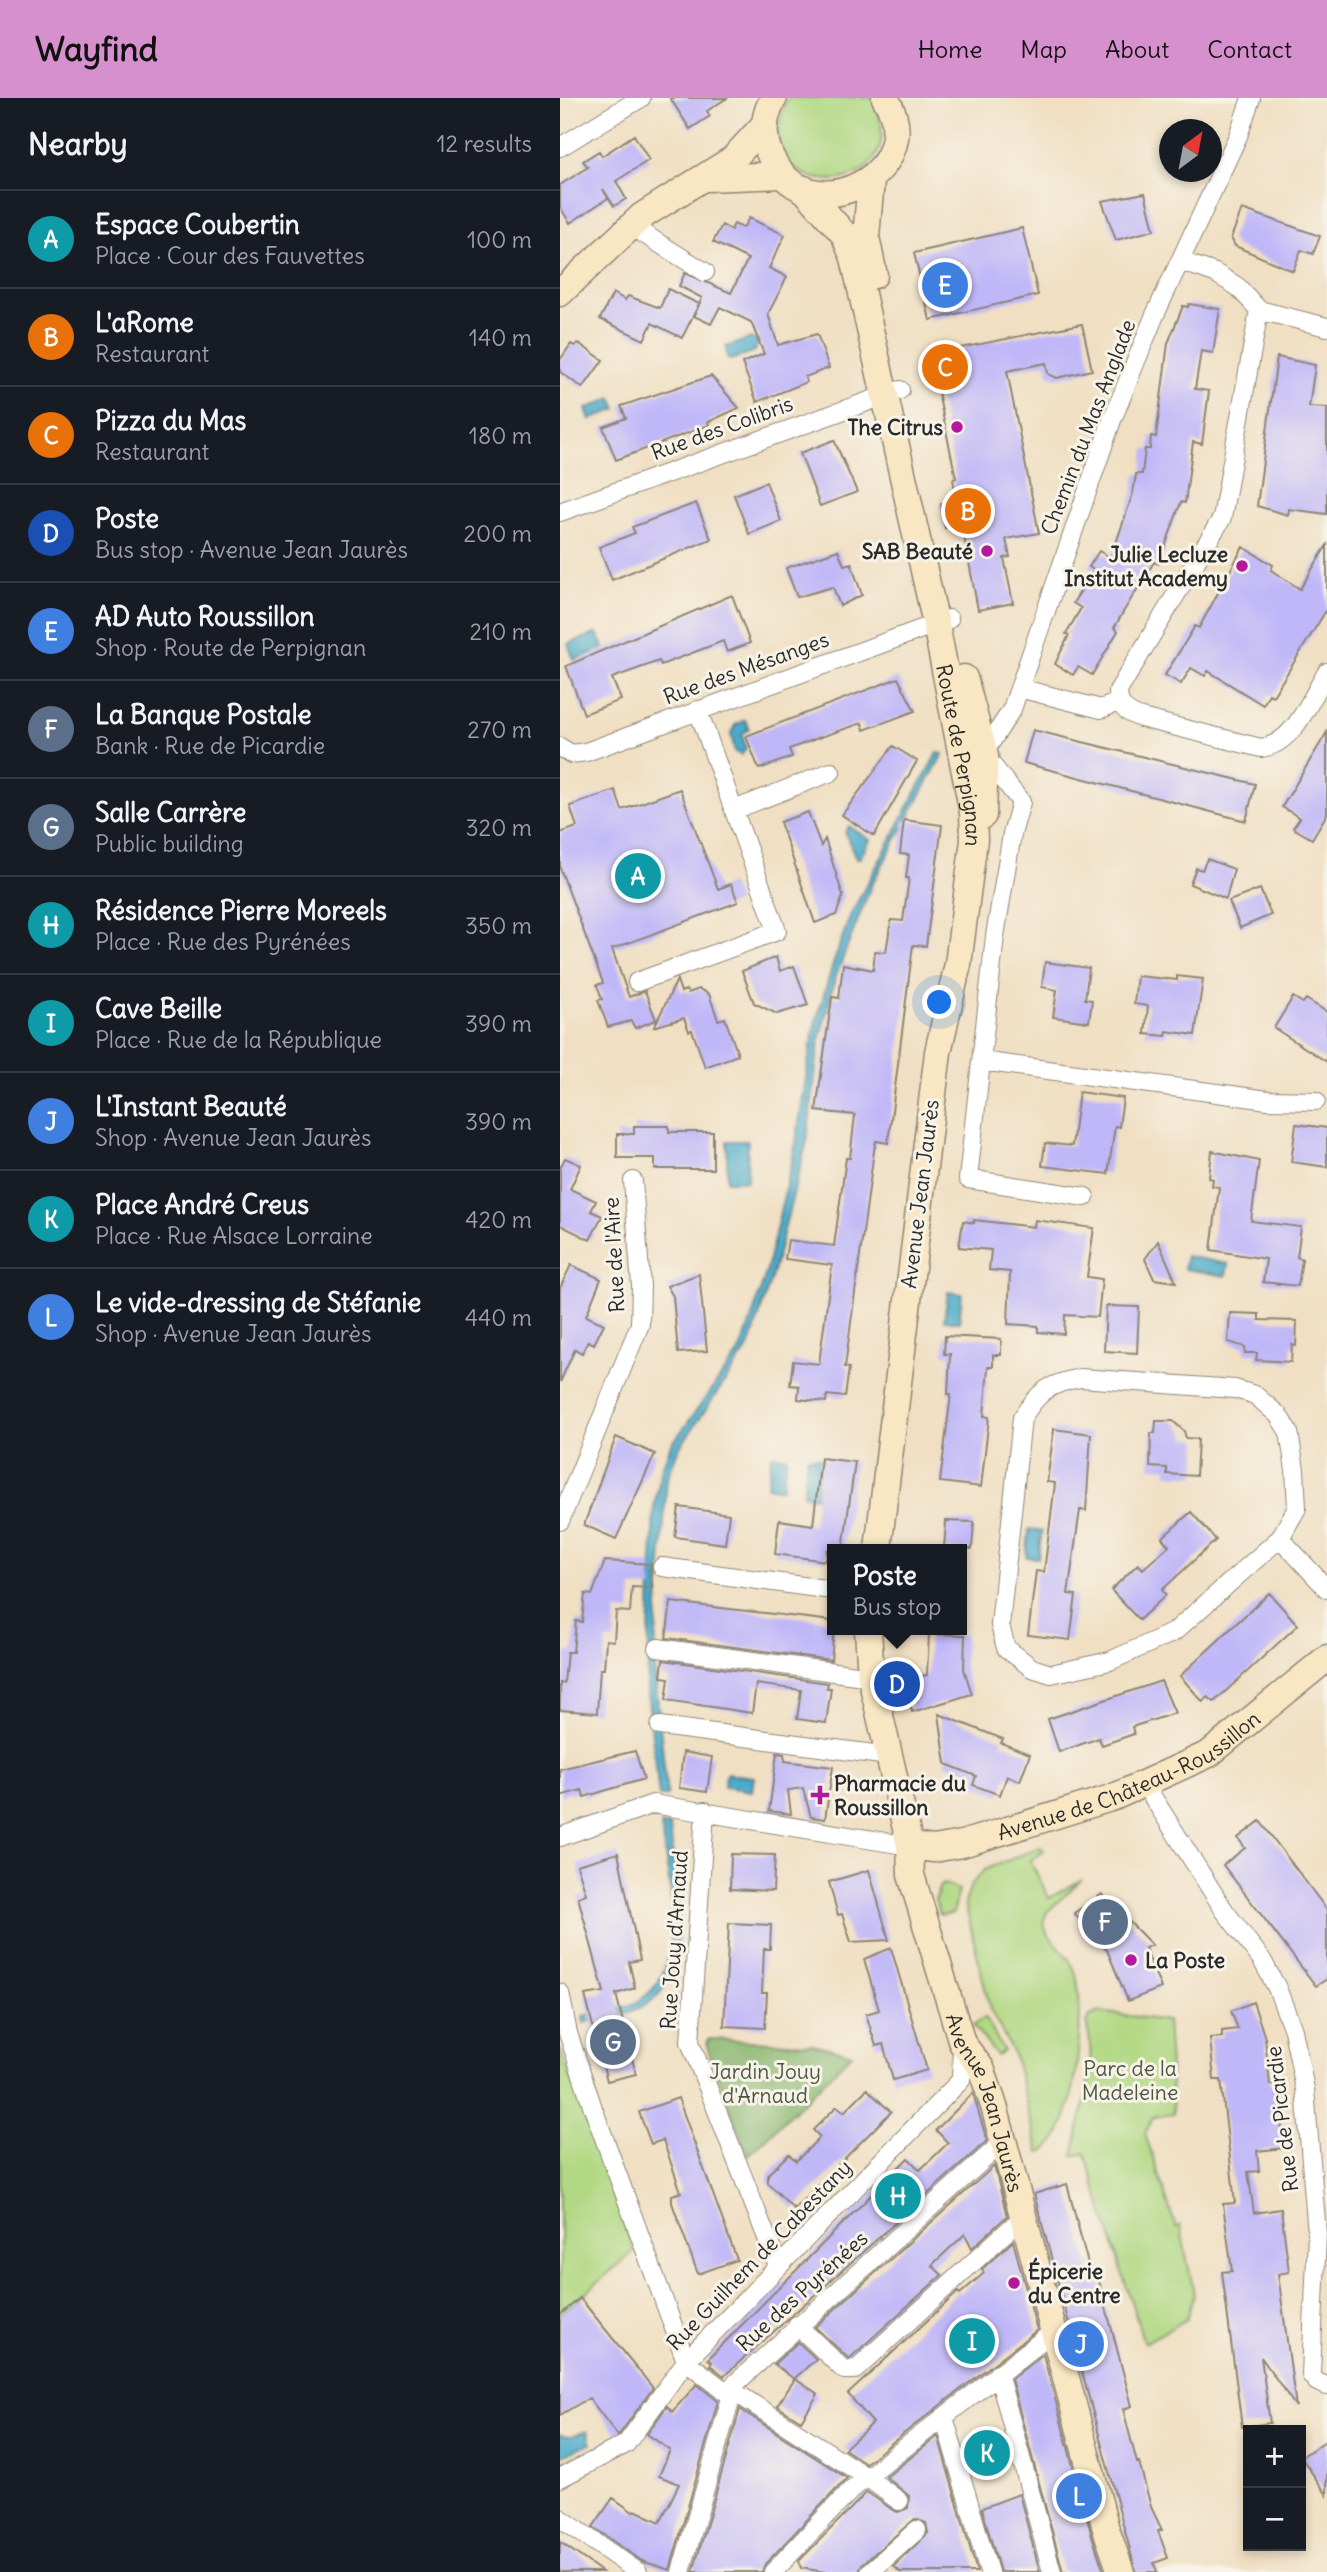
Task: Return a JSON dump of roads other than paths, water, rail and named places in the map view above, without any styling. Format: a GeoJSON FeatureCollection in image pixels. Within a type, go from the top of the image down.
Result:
{"type":"FeatureCollection","features":[{"type":"Feature","properties":{"kind":"street"},"geometry":{"type":"LineString","coordinates":[[560,147],[641,98]]}},
{"type":"Feature","properties":{"kind":"street"},"geometry":{"type":"LineString","coordinates":[[561,289],[642,216],[733,159],[765,124],[774,98]]}},
{"type":"Feature","properties":{"kind":"street","name":"Chemin du Mas Anglade"},"geometry":{"type":"LineString","coordinates":[[974,758],[1012,709],[1112,420],[1180,261],[1238,136],[1251,98]]}},
{"type":"Feature","properties":{"kind":"street"},"geometry":{"type":"LineString","coordinates":[[700,179],[793,182],[821,194],[839,194],[856,189],[871,180],[884,164],[892,145],[894,124],[888,100]]}},
{"type":"Feature","properties":{"kind":"street","name":"Route de Perpignan"},"geometry":{"type":"LineString","coordinates":[[765,124],[766,143],[772,160],[844,234],[854,258],[892,392]]}},
{"type":"Feature","properties":{"kind":"street","name":"Route de Perpignan"},"geometry":{"type":"LineString","coordinates":[[871,180],[866,237],[892,392],[974,758],[974,841]]}},
{"type":"Feature","properties":{"kind":"street"},"geometry":{"type":"LineString","coordinates":[[631,226],[705,272]]}},
{"type":"Feature","properties":{"kind":"street"},"geometry":{"type":"LineString","coordinates":[[1180,261],[1238,287],[1259,310],[1327,327]]}},
{"type":"Feature","properties":{"kind":"street"},"geometry":{"type":"LineString","coordinates":[[1259,310],[1222,518],[1118,691],[1118,702],[1128,713],[1141,718],[1261,748],[1273,747],[1286,739],[1327,672]]}},
{"type":"Feature","properties":{"kind":"street","name":"Rue des Colibris"},"geometry":{"type":"LineString","coordinates":[[560,512],[892,392]]}},
{"type":"Feature","properties":{"kind":"street","name":"Rue des Mésanges"},"geometry":{"type":"LineString","coordinates":[[560,747],[571,754],[586,752],[942,621]]}},
{"type":"Feature","properties":{"kind":"street"},"geometry":{"type":"LineString","coordinates":[[1019,688],[1101,709],[1118,702]]}},
{"type":"Feature","properties":{"kind":"street"},"geometry":{"type":"LineString","coordinates":[[637,982],[777,931],[698,710]]}},
{"type":"Feature","properties":{"kind":"street"},"geometry":{"type":"LineString","coordinates":[[974,758],[1021,802],[1012,834],[995,936],[968,1179],[1085,1196]]}},
{"type":"Feature","properties":{"kind":"street"},"geometry":{"type":"LineString","coordinates":[[734,810],[831,772]]}},
{"type":"Feature","properties":{"kind":"street","name":"Avenue Jean Jaurès"},"geometry":{"type":"LineString","coordinates":[[879,1544],[938,1052],[958,964],[974,841]]}},
{"type":"Feature","properties":{"kind":"street"},"geometry":{"type":"LineString","coordinates":[[981,1061],[1268,1100],[1316,1101]]}},
{"type":"Feature","properties":{"kind":"street","name":"Rue de l'Aire"},"geometry":{"type":"LineString","coordinates":[[560,1521],[640,1324],[642,1286],[633,1181]]}},
{"type":"Feature","properties":{"kind":"street"},"geometry":{"type":"LineString","coordinates":[[1080,1378],[1235,1389],[1255,1395],[1278,1415],[1289,1432],[1296,1470],[1297,1508],[1280,1538],[1174,1632],[1110,1661],[1051,1674],[1032,1668],[1006,1648],[1000,1625],[1022,1418],[1037,1394],[1059,1382],[1080,1378]]}},
{"type":"Feature","properties":{"kind":"street"},"geometry":{"type":"LineString","coordinates":[[1280,1538],[1327,1589]]}},
{"type":"Feature","properties":{"kind":"street"},"geometry":{"type":"LineString","coordinates":[[662,1567],[827,1589]]}},
{"type":"Feature","properties":{"kind":"street","name":"Avenue Jean Jaurès"},"geometry":{"type":"LineString","coordinates":[[869,1635],[871,1677],[909,1846],[911,1875],[962,2043],[981,2068],[1004,2141],[1106,2529],[1121,2572]]}},
{"type":"Feature","properties":{"kind":"street"},"geometry":{"type":"LineString","coordinates":[[658,1648],[871,1677]]}},
{"type":"Feature","properties":{"kind":"street","name":"Avenue de Château-Roussillon"},"geometry":{"type":"LineString","coordinates":[[909,1846],[934,1849],[962,1844],[1145,1785],[1209,1754],[1327,1658]]}},
{"type":"Feature","properties":{"kind":"street"},"geometry":{"type":"LineString","coordinates":[[660,1726],[889,1756]]}},
{"type":"Feature","properties":{"kind":"street","name":"Rue de Picardie"},"geometry":{"type":"LineString","coordinates":[[1145,1785],[1224,1910],[1262,1960],[1277,1988],[1293,2030],[1305,2089],[1322,2233],[1315,2281],[1321,2313],[1311,2375],[1317,2382],[1327,2386]]}},
{"type":"Feature","properties":{"kind":"street"},"geometry":{"type":"LineString","coordinates":[[560,1837],[653,1804],[909,1846]]}},
{"type":"Feature","properties":{"kind":"street","name":"Rue Jouy d'Arnaud"},"geometry":{"type":"LineString","coordinates":[[705,1811],[690,2042],[778,2266]]}},
{"type":"Feature","properties":{"kind":"street"},"geometry":{"type":"LineString","coordinates":[[560,1993],[568,2033],[593,2108],[686,2361],[729,2392],[868,2478],[899,2501]]}},
{"type":"Feature","properties":{"kind":"street","name":"Rue Guilhem de Cabestany"},"geometry":{"type":"LineString","coordinates":[[560,2478],[626,2444],[686,2361],[961,2080],[962,2043]]}},
{"type":"Feature","properties":{"kind":"street","name":"Rue des Pyrénées"},"geometry":{"type":"LineString","coordinates":[[729,2392],[797,2325],[1004,2141]]}},
{"type":"Feature","properties":{"kind":"street"},"geometry":{"type":"LineString","coordinates":[[797,2325],[844,2370],[855,2370],[1024,2216]]}},
{"type":"Feature","properties":{"kind":"street"},"geometry":{"type":"LineString","coordinates":[[773,2572],[852,2489],[1055,2330]]}},
{"type":"Feature","properties":{"kind":"street"},"geometry":{"type":"LineString","coordinates":[[998,2373],[1052,2572]]}},
{"type":"Feature","properties":{"kind":"street"},"geometry":{"type":"LineString","coordinates":[[681,2572],[729,2392]]}},
{"type":"Feature","properties":{"kind":"street"},"geometry":{"type":"LineString","coordinates":[[944,2417],[989,2572]]}},
{"type":"Feature","properties":{"kind":"street"},"geometry":{"type":"LineString","coordinates":[[560,2518],[630,2570]]}},
{"type":"Feature","properties":{"kind":"street"},"geometry":{"type":"LineString","coordinates":[[870,2572],[917,2530]]}},
{"type":"Feature","properties":{"kind":"water"},"geometry":{"type":"Polygon","coordinates":[[[751,338],[758,342],[755,351],[731,360],[727,358],[726,347],[751,338]]]}},
{"type":"Feature","properties":{"kind":"water"},"geometry":{"type":"Polygon","coordinates":[[[612,398],[617,409],[590,420],[586,409],[612,398]]]}},
{"type":"Feature","properties":{"kind":"water"},"geometry":{"type":"Polygon","coordinates":[[[597,633],[604,648],[574,660],[568,644],[597,633]]]}},
{"type":"Feature","properties":{"kind":"water"},"geometry":{"type":"Polygon","coordinates":[[[745,720],[749,729],[742,734],[746,748],[741,755],[735,752],[731,734],[735,725],[745,720]]]}},
{"type":"Feature","properties":{"kind":"water"},"geometry":{"type":"Polygon","coordinates":[[[937,753],[943,754],[872,884],[835,978],[819,1043],[807,1141],[773,1272],[750,1345],[678,1450],[667,1479],[654,1664],[667,1796],[659,1796],[647,1690],[654,1506],[662,1468],[670,1447],[739,1352],[748,1330],[767,1269],[796,1143],[813,1032],[832,967],[850,916],[937,753]]]}},
{"type":"Feature","properties":{"kind":"water"},"geometry":{"type":"Polygon","coordinates":[[[849,826],[870,840],[860,858],[856,858],[845,833],[849,826]]]}},
{"type":"Feature","properties":{"kind":"water"},"geometry":{"type":"Polygon","coordinates":[[[727,1141],[748,1141],[747,1181],[727,1181],[727,1141]]]}},
{"type":"Feature","properties":{"kind":"water"},"geometry":{"type":"Polygon","coordinates":[[[1186,1256],[1228,1264],[1226,1276],[1184,1269],[1186,1256]]]}},
{"type":"Feature","properties":{"kind":"water"},"geometry":{"type":"Polygon","coordinates":[[[948,1292],[962,1294],[959,1322],[944,1320],[948,1292]]]}},
{"type":"Feature","properties":{"kind":"water"},"geometry":{"type":"Polygon","coordinates":[[[772,1455],[787,1457],[782,1489],[767,1486],[772,1455]]]}},
{"type":"Feature","properties":{"kind":"water"},"geometry":{"type":"Polygon","coordinates":[[[807,1457],[821,1458],[816,1497],[803,1495],[807,1457]]]}},
{"type":"Feature","properties":{"kind":"water"},"geometry":{"type":"Polygon","coordinates":[[[1029,1529],[1042,1531],[1038,1558],[1026,1557],[1029,1529]]]}},
{"type":"Feature","properties":{"kind":"water"},"geometry":{"type":"Polygon","coordinates":[[[726,1773],[754,1777],[752,1791],[724,1787],[726,1773]]]}},
{"type":"Feature","properties":{"kind":"water"},"geometry":{"type":"Polygon","coordinates":[[[661,1825],[670,1826],[678,1896],[678,1947],[672,1971],[662,1990],[646,2005],[624,2014],[584,2023],[583,2016],[620,2008],[640,2000],[656,1985],[666,1966],[671,1944],[672,1919],[661,1825]]]}},
{"type":"Feature","properties":{"kind":"water"},"geometry":{"type":"Polygon","coordinates":[[[587,2431],[591,2443],[560,2456],[560,2435],[569,2437],[587,2431]]]}},
{"type":"Feature","properties":{"kind":"place","name":"AD Auto Roussillon"},"geometry":{"type":"Point","coordinates":[945,285]}},
{"type":"Feature","properties":{"kind":"place","name":"Pizza du Mas"},"geometry":{"type":"Point","coordinates":[945,367]}},
{"type":"Feature","properties":{"kind":"place","name":"The Citrus"},"geometry":{"type":"Point","coordinates":[957,427]}},
{"type":"Feature","properties":{"kind":"place","name":"L'aRome"},"geometry":{"type":"Point","coordinates":[968,511]}},
{"type":"Feature","properties":{"kind":"place","name":"SAB Beauté"},"geometry":{"type":"Point","coordinates":[987,551]}},
{"type":"Feature","properties":{"kind":"place","name":"Julie Lecluze Institut Academy"},"geometry":{"type":"Point","coordinates":[1242,566]}},
{"type":"Feature","properties":{"kind":"place","name":"Espace Coubertin"},"geometry":{"type":"Point","coordinates":[638,876]}},
{"type":"Feature","properties":{"kind":"place","name":"Poste"},"geometry":{"type":"Point","coordinates":[897,1684]}},
{"type":"Feature","properties":{"kind":"place","name":"Pharmacie du Roussillon"},"geometry":{"type":"Point","coordinates":[820,1795]}},
{"type":"Feature","properties":{"kind":"place","name":"La Banque Postale"},"geometry":{"type":"Point","coordinates":[1105,1922]}},
{"type":"Feature","properties":{"kind":"place","name":"La Poste"},"geometry":{"type":"Point","coordinates":[1131,1960]}},
{"type":"Feature","properties":{"kind":"place","name":"Salle Carrère"},"geometry":{"type":"Point","coordinates":[613,2042]}},
{"type":"Feature","properties":{"kind":"place","name":"Résidence Pierre Moreels"},"geometry":{"type":"Point","coordinates":[898,2196]}},
{"type":"Feature","properties":{"kind":"place","name":"Épicerie du Centre"},"geometry":{"type":"Point","coordinates":[1014,2283]}},
{"type":"Feature","properties":{"kind":"place","name":"Cave Beille"},"geometry":{"type":"Point","coordinates":[972,2341]}},
{"type":"Feature","properties":{"kind":"place","name":"L'Instant Beauté"},"geometry":{"type":"Point","coordinates":[1081,2344]}},
{"type":"Feature","properties":{"kind":"place","name":"Place André Creus"},"geometry":{"type":"Point","coordinates":[987,2453]}},
{"type":"Feature","properties":{"kind":"place","name":"Le vide-dressing de Stéfanie"},"geometry":{"type":"Point","coordinates":[1079,2496]}},
{"type":"Feature","properties":{"kind":"park label","name":"Parc de la Madeleine"},"geometry":{"type":"Point","coordinates":[1130,2080]}},
{"type":"Feature","properties":{"kind":"park label","name":"Jardin Jouy d'Arnaud"},"geometry":{"type":"Point","coordinates":[765,2083]}}]}
